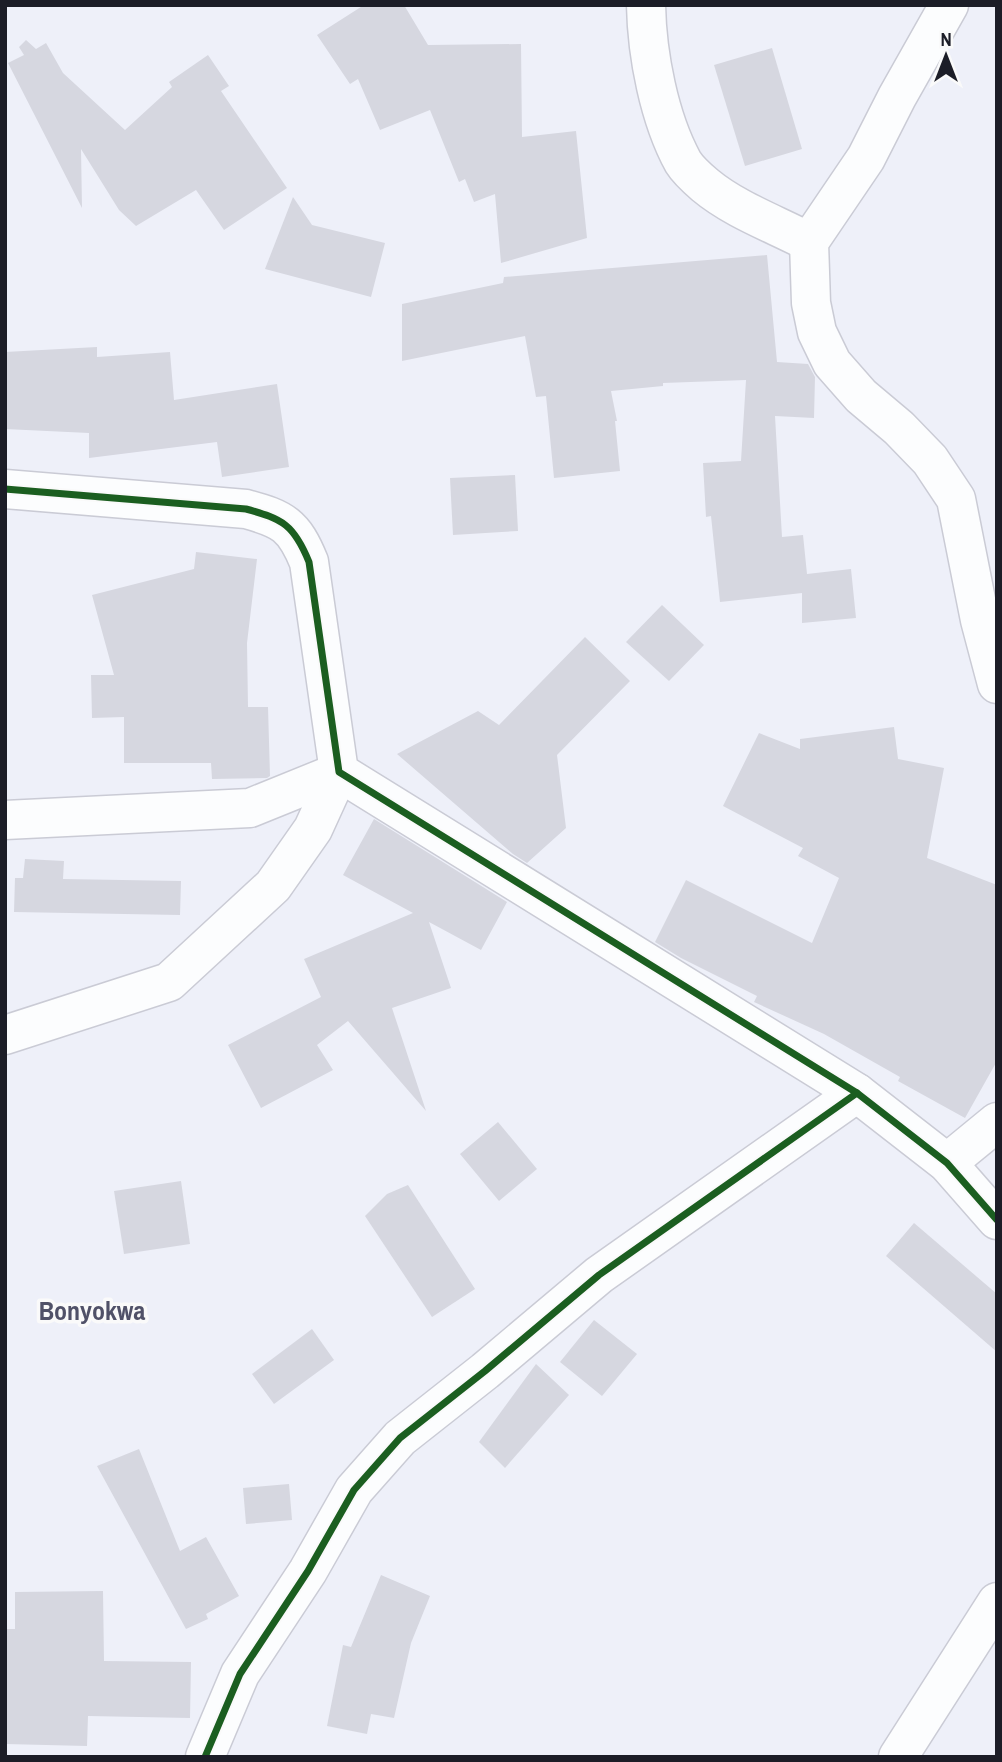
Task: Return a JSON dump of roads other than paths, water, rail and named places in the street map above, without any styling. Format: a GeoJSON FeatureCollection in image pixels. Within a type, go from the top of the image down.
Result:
{"type":"FeatureCollection","features":[{"type":"Feature","properties":{"kind":"street"},"geometry":{"type":"LineString","coordinates":[[646,5],[654,72],[684,164],[726,200],[809,242]]}},
{"type":"Feature","properties":{"kind":"street"},"geometry":{"type":"LineString","coordinates":[[949,5],[866,158],[809,242],[811,303],[817,332],[832,363],[861,396],[899,428],[930,460],[956,499],[980,620],[997,684]]}},
{"type":"Feature","properties":{"kind":"street"},"geometry":{"type":"LineString","coordinates":[[5,489],[246,509],[276,517],[300,539],[309,562],[340,772],[313,830],[273,886],[169,982],[5,1035]]}},
{"type":"Feature","properties":{"kind":"street"},"geometry":{"type":"LineString","coordinates":[[5,821],[250,808],[340,772]]}},
{"type":"Feature","properties":{"kind":"street"},"geometry":{"type":"LineString","coordinates":[[340,772],[857,1093],[947,1163],[997,1220]]}},
{"type":"Feature","properties":{"kind":"street"},"geometry":{"type":"LineString","coordinates":[[205,1757],[240,1674],[308,1571],[354,1490],[400,1438],[599,1275],[857,1093]]}},
{"type":"Feature","properties":{"kind":"street"},"geometry":{"type":"LineString","coordinates":[[947,1163],[997,1122]]}},
{"type":"Feature","properties":{"kind":"street"},"geometry":{"type":"LineString","coordinates":[[898,1757],[997,1602]]}},
{"type":"Feature","properties":{"kind":"district","name":"Bonyokwa"},"geometry":{"type":"Point","coordinates":[92,1311]}}]}
